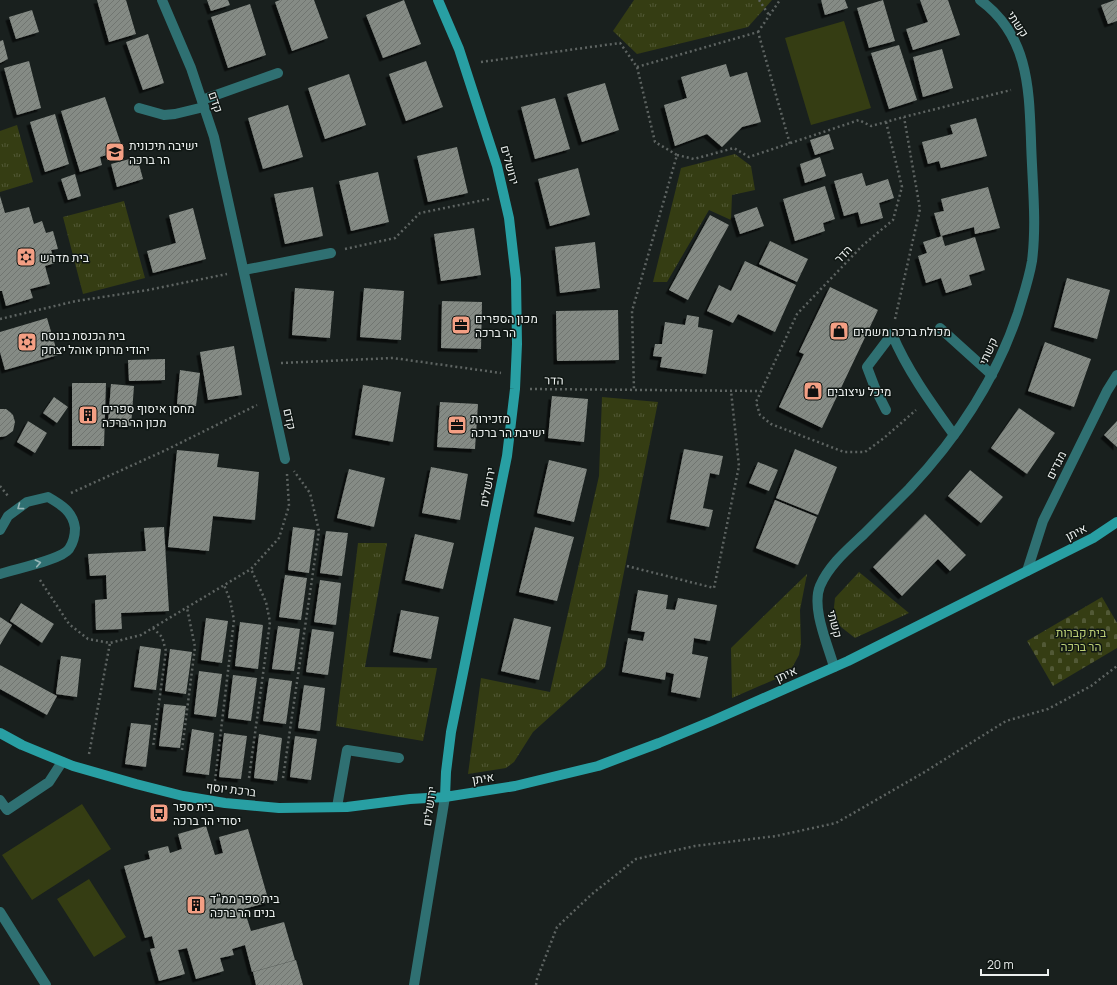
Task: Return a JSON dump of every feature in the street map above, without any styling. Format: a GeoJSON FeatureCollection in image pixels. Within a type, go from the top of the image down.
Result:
{"type":"FeatureCollection","features":[{"type":"Feature","properties":{"kind":"street","name":"קדם"},"geometry":{"type":"LineString","coordinates":[[162,0],[190,68],[214,137],[285,459]]}},
{"type":"Feature","properties":{"kind":"street","name":"ירושלים"},"geometry":{"type":"LineString","coordinates":[[414,985],[445,797],[446,772],[451,732],[507,456],[515,389],[517,344],[516,279],[509,218],[504,196],[495,159],[459,49],[438,0]]}},
{"type":"Feature","properties":{"kind":"street","name":"קשתי"},"geometry":{"type":"LineString","coordinates":[[834,667],[818,612],[817,599],[825,577],[833,564],[890,509],[928,469],[966,419],[992,375],[1011,332],[1026,289],[1032,262],[1034,227],[1028,86],[1019,49],[1005,23],[980,0]]}},
{"type":"Feature","properties":{"kind":"street"},"geometry":{"type":"LineString","coordinates":[[139,108],[164,115],[175,114],[203,104],[278,72]]}},
{"type":"Feature","properties":{"kind":"street"},"geometry":{"type":"LineString","coordinates":[[244,270],[331,253]]}},
{"type":"Feature","properties":{"kind":"street"},"geometry":{"type":"LineString","coordinates":[[940,328],[992,375]]}},
{"type":"Feature","properties":{"kind":"street"},"geometry":{"type":"LineString","coordinates":[[892,334],[898,349],[929,399],[954,435]]}},
{"type":"Feature","properties":{"kind":"street"},"geometry":{"type":"LineString","coordinates":[[886,410],[867,367],[892,334]]}},
{"type":"Feature","properties":{"kind":"street","name":"מגדים"},"geometry":{"type":"LineString","coordinates":[[1027,571],[1042,520],[1107,391],[1117,375]]}},
{"type":"Feature","properties":{"kind":"street"},"geometry":{"type":"LineString","coordinates":[[0,530],[8,516],[27,502],[48,498],[63,506],[74,520],[75,536],[69,550],[49,561],[29,565],[0,574]]}},
{"type":"Feature","properties":{"kind":"street","name":"איתן"},"geometry":{"type":"LineString","coordinates":[[445,797],[514,786],[598,766],[659,743],[834,667],[1093,538],[1117,522]]}},
{"type":"Feature","properties":{"kind":"street","name":"ברכת יוסף"},"geometry":{"type":"LineString","coordinates":[[0,733],[22,745],[62,762],[86,770],[183,796],[225,803],[279,808],[337,807],[410,799],[445,797]]}},
{"type":"Feature","properties":{"kind":"street"},"geometry":{"type":"LineString","coordinates":[[337,807],[347,750],[399,758]]}},
{"type":"Feature","properties":{"kind":"street"},"geometry":{"type":"LineString","coordinates":[[0,800],[7,810],[49,782],[62,762]]}},
{"type":"Feature","properties":{"kind":"street"},"geometry":{"type":"LineString","coordinates":[[0,912],[46,985]]}},
{"type":"Feature","properties":{"kind":"path"},"geometry":{"type":"LineString","coordinates":[[758,0],[770,15]]}},
{"type":"Feature","properties":{"kind":"path"},"geometry":{"type":"LineString","coordinates":[[637,67],[758,32],[780,0]]}},
{"type":"Feature","properties":{"kind":"path"},"geometry":{"type":"LineString","coordinates":[[758,32],[790,144]]}},
{"type":"Feature","properties":{"kind":"path"},"geometry":{"type":"LineString","coordinates":[[464,64],[620,43],[637,67],[655,142],[676,156],[694,160],[734,148],[749,157],[860,120],[872,126],[1028,86]]}},
{"type":"Feature","properties":{"kind":"path"},"geometry":{"type":"LineString","coordinates":[[892,334],[920,209],[904,117]]}},
{"type":"Feature","properties":{"kind":"path","name":"הדר"},"geometry":{"type":"LineString","coordinates":[[886,122],[902,187],[893,220],[863,246],[797,314],[756,402],[760,415],[771,424],[844,452],[865,452],[884,438],[929,399]]}},
{"type":"Feature","properties":{"kind":"path"},"geometry":{"type":"LineString","coordinates":[[634,390],[632,311],[676,156]]}},
{"type":"Feature","properties":{"kind":"path"},"geometry":{"type":"LineString","coordinates":[[331,253],[395,238],[420,213],[504,196]]}},
{"type":"Feature","properties":{"kind":"path"},"geometry":{"type":"LineString","coordinates":[[0,319],[76,301],[148,290],[244,270]]}},
{"type":"Feature","properties":{"kind":"path"},"geometry":{"type":"LineString","coordinates":[[264,364],[393,358],[455,368],[515,375]]}},
{"type":"Feature","properties":{"kind":"path","name":"הדר"},"geometry":{"type":"LineString","coordinates":[[515,389],[761,391]]}},
{"type":"Feature","properties":{"kind":"path"},"geometry":{"type":"LineString","coordinates":[[627,566],[714,588],[739,466],[731,391]]}},
{"type":"Feature","properties":{"kind":"path"},"geometry":{"type":"LineString","coordinates":[[55,501],[166,450],[272,398]]}},
{"type":"Feature","properties":{"kind":"path"},"geometry":{"type":"LineString","coordinates":[[29,565],[69,624],[88,639],[110,643],[141,635],[250,569],[279,538],[289,506],[285,459]]}},
{"type":"Feature","properties":{"kind":"path"},"geometry":{"type":"LineString","coordinates":[[283,778],[319,531],[310,493],[285,459]]}},
{"type":"Feature","properties":{"kind":"path"},"geometry":{"type":"LineString","coordinates":[[249,778],[270,622],[266,602],[250,569]]}},
{"type":"Feature","properties":{"kind":"path"},"geometry":{"type":"LineString","coordinates":[[216,781],[234,620],[230,600],[224,585]]}},
{"type":"Feature","properties":{"kind":"path"},"geometry":{"type":"LineString","coordinates":[[182,750],[195,648],[187,607]]}},
{"type":"Feature","properties":{"kind":"path"},"geometry":{"type":"LineString","coordinates":[[153,628],[162,638],[166,650],[153,747]]}},
{"type":"Feature","properties":{"kind":"path"},"geometry":{"type":"LineString","coordinates":[[86,770],[110,643]]}},
{"type":"Feature","properties":{"kind":"path"},"geometry":{"type":"LineString","coordinates":[[536,985],[537,979],[558,928],[592,894],[636,859],[695,846],[776,836],[836,823],[923,773],[1006,721],[1048,709],[1091,686],[1117,666]]}},
{"type":"Feature","properties":{"kind":"green space"},"geometry":{"type":"Polygon","coordinates":[[[634,0],[772,0],[748,27],[637,54],[613,31],[634,0]]]}},
{"type":"Feature","properties":{"kind":"green space"},"geometry":{"type":"Polygon","coordinates":[[[844,21],[871,108],[811,125],[785,38],[844,21]]]}},
{"type":"Feature","properties":{"kind":"green space"},"geometry":{"type":"Polygon","coordinates":[[[17,125],[33,182],[0,192],[0,131],[17,125]]]}},
{"type":"Feature","properties":{"kind":"green space"},"geometry":{"type":"Polygon","coordinates":[[[735,154],[751,166],[755,190],[732,195],[731,220],[709,210],[667,282],[653,282],[681,168],[735,154]]]}},
{"type":"Feature","properties":{"kind":"green space"},"geometry":{"type":"Polygon","coordinates":[[[124,201],[145,278],[83,294],[63,217],[124,201]]]}},
{"type":"Feature","properties":{"kind":"green space"},"geometry":{"type":"Polygon","coordinates":[[[602,397],[658,402],[605,667],[533,732],[514,762],[506,768],[468,774],[481,678],[550,692],[599,476],[602,397]]]}},
{"type":"Feature","properties":{"kind":"green space"},"geometry":{"type":"Polygon","coordinates":[[[358,543],[387,543],[365,667],[437,668],[423,741],[336,726],[358,543]]]}},
{"type":"Feature","properties":{"kind":"green space"},"geometry":{"type":"Polygon","coordinates":[[[859,572],[909,613],[855,638],[841,627],[833,616],[835,598],[859,572]]]}},
{"type":"Feature","properties":{"kind":"green space"},"geometry":{"type":"Polygon","coordinates":[[[807,574],[800,610],[801,644],[799,655],[793,666],[785,675],[732,698],[731,648],[807,574]]]}},
{"type":"Feature","properties":{"kind":"green space","name":"בית קברות הר ברכה"},"geometry":{"type":"Polygon","coordinates":[[[1102,597],[1117,623],[1117,648],[1053,686],[1027,641],[1102,597]]]}},
{"type":"Feature","properties":{"kind":"green space"},"geometry":{"type":"Polygon","coordinates":[[[82,804],[111,849],[32,900],[2,855],[82,804]]]}},
{"type":"Feature","properties":{"kind":"green space"},"geometry":{"type":"Polygon","coordinates":[[[89,879],[126,937],[94,957],[57,899],[89,879]]]}},
{"type":"Feature","properties":{"kind":"building"},"geometry":{"type":"Polygon","coordinates":[[[97,0],[126,0],[136,34],[109,42],[97,0]]]}},
{"type":"Feature","properties":{"kind":"building"},"geometry":{"type":"Polygon","coordinates":[[[207,0],[228,0],[230,5],[211,11],[207,0]]]}},
{"type":"Feature","properties":{"kind":"building"},"geometry":{"type":"Polygon","coordinates":[[[280,0],[314,0],[328,38],[292,51],[275,2],[280,0]]]}},
{"type":"Feature","properties":{"kind":"building"},"geometry":{"type":"Polygon","coordinates":[[[404,0],[421,44],[383,58],[366,15],[404,0]]]}},
{"type":"Feature","properties":{"kind":"building"},"geometry":{"type":"Polygon","coordinates":[[[821,0],[845,0],[848,8],[825,15],[821,0]]]}},
{"type":"Feature","properties":{"kind":"building"},"geometry":{"type":"Polygon","coordinates":[[[883,0],[895,41],[869,48],[857,8],[883,0]]]}},
{"type":"Feature","properties":{"kind":"building"},"geometry":{"type":"Polygon","coordinates":[[[920,0],[948,0],[960,35],[913,50],[906,29],[928,22],[920,0]]]}},
{"type":"Feature","properties":{"kind":"building"},"geometry":{"type":"Polygon","coordinates":[[[1117,0],[1117,21],[1108,24],[1101,5],[1117,0]]]}},
{"type":"Feature","properties":{"kind":"building"},"geometry":{"type":"Polygon","coordinates":[[[250,4],[266,55],[228,68],[211,17],[250,4]]]}},
{"type":"Feature","properties":{"kind":"building"},"geometry":{"type":"Polygon","coordinates":[[[32,10],[39,32],[16,39],[9,17],[32,10]]]}},
{"type":"Feature","properties":{"kind":"building"},"geometry":{"type":"Polygon","coordinates":[[[148,34],[164,83],[143,90],[126,42],[148,34]]]}},
{"type":"Feature","properties":{"kind":"building"},"geometry":{"type":"Polygon","coordinates":[[[3,40],[8,59],[0,63],[0,41],[3,40]]]}},
{"type":"Feature","properties":{"kind":"building"},"geometry":{"type":"Polygon","coordinates":[[[899,45],[917,100],[889,109],[871,53],[899,45]]]}},
{"type":"Feature","properties":{"kind":"building"},"geometry":{"type":"Polygon","coordinates":[[[942,49],[953,88],[923,97],[913,57],[942,49]]]}},
{"type":"Feature","properties":{"kind":"building"},"geometry":{"type":"Polygon","coordinates":[[[29,61],[41,108],[17,115],[4,68],[29,61]]]}},
{"type":"Feature","properties":{"kind":"building"},"geometry":{"type":"Polygon","coordinates":[[[426,61],[443,107],[406,121],[389,74],[426,61]]]}},
{"type":"Feature","properties":{"kind":"building"},"geometry":{"type":"Polygon","coordinates":[[[726,64],[730,77],[747,72],[761,122],[742,127],[722,147],[707,134],[675,146],[664,105],[687,98],[681,77],[726,64]]]}},
{"type":"Feature","properties":{"kind":"building"},"geometry":{"type":"Polygon","coordinates":[[[349,74],[366,125],[325,139],[308,88],[349,74]]]}},
{"type":"Feature","properties":{"kind":"building"},"geometry":{"type":"Polygon","coordinates":[[[605,83],[619,130],[582,142],[567,94],[605,83]]]}},
{"type":"Feature","properties":{"kind":"building"},"geometry":{"type":"Polygon","coordinates":[[[105,97],[123,150],[100,157],[102,165],[80,172],[61,111],[105,97]]]}},
{"type":"Feature","properties":{"kind":"building"},"geometry":{"type":"Polygon","coordinates":[[[555,98],[570,149],[535,159],[521,107],[555,98]]]}},
{"type":"Feature","properties":{"kind":"building"},"geometry":{"type":"Polygon","coordinates":[[[288,105],[303,157],[263,169],[248,118],[288,105]]]}},
{"type":"Feature","properties":{"kind":"building"},"geometry":{"type":"Polygon","coordinates":[[[55,114],[69,164],[45,172],[30,122],[55,114]]]}},
{"type":"Feature","properties":{"kind":"building"},"geometry":{"type":"Polygon","coordinates":[[[976,118],[987,156],[941,168],[939,161],[928,164],[922,142],[953,134],[950,125],[976,118]]]}},
{"type":"Feature","properties":{"kind":"building"},"geometry":{"type":"Polygon","coordinates":[[[829,134],[834,149],[815,155],[810,140],[829,134]]]}},
{"type":"Feature","properties":{"kind":"building"},"geometry":{"type":"Polygon","coordinates":[[[457,147],[468,193],[428,202],[417,156],[457,147]]]}},
{"type":"Feature","properties":{"kind":"building"},"geometry":{"type":"Polygon","coordinates":[[[137,157],[143,179],[117,187],[111,164],[137,157]]]}},
{"type":"Feature","properties":{"kind":"building"},"geometry":{"type":"Polygon","coordinates":[[[820,157],[826,176],[805,183],[800,164],[820,157]]]}},
{"type":"Feature","properties":{"kind":"building"},"geometry":{"type":"Polygon","coordinates":[[[578,168],[590,215],[550,226],[538,179],[578,168]]]}},
{"type":"Feature","properties":{"kind":"building"},"geometry":{"type":"Polygon","coordinates":[[[378,172],[389,222],[351,231],[339,181],[378,172]]]}},
{"type":"Feature","properties":{"kind":"building"},"geometry":{"type":"Polygon","coordinates":[[[862,173],[866,186],[888,179],[894,198],[879,203],[883,218],[861,224],[858,212],[844,216],[834,181],[862,173]]]}},
{"type":"Feature","properties":{"kind":"building"},"geometry":{"type":"Polygon","coordinates":[[[75,174],[81,196],[68,200],[61,179],[75,174]]]}},
{"type":"Feature","properties":{"kind":"building"},"geometry":{"type":"Polygon","coordinates":[[[825,186],[835,219],[823,223],[825,231],[795,241],[783,199],[825,186]]]}},
{"type":"Feature","properties":{"kind":"building"},"geometry":{"type":"Polygon","coordinates":[[[313,187],[323,236],[285,244],[274,194],[313,187]]]}},
{"type":"Feature","properties":{"kind":"building"},"geometry":{"type":"Polygon","coordinates":[[[988,187],[1000,228],[975,234],[974,227],[941,236],[934,213],[944,211],[941,199],[988,187]]]}},
{"type":"Feature","properties":{"kind":"building","name":"בית מדרש"},"geometry":{"type":"Polygon","coordinates":[[[0,196],[5,213],[29,207],[34,224],[42,221],[46,233],[53,231],[58,249],[51,250],[55,263],[45,266],[50,284],[30,289],[33,298],[6,306],[2,291],[0,291],[0,196]]]}},
{"type":"Feature","properties":{"kind":"building"},"geometry":{"type":"Polygon","coordinates":[[[757,207],[764,226],[740,234],[734,215],[757,207]]]}},
{"type":"Feature","properties":{"kind":"building"},"geometry":{"type":"Polygon","coordinates":[[[193,208],[206,259],[153,273],[147,251],[176,243],[169,215],[193,208]]]}},
{"type":"Feature","properties":{"kind":"building"},"geometry":{"type":"Polygon","coordinates":[[[710,215],[729,225],[688,300],[669,290],[710,215]]]}},
{"type":"Feature","properties":{"kind":"building"},"geometry":{"type":"Polygon","coordinates":[[[474,228],[481,275],[441,281],[434,234],[474,228]]]}},
{"type":"Feature","properties":{"kind":"building"},"geometry":{"type":"Polygon","coordinates":[[[942,236],[945,246],[975,237],[985,270],[969,275],[972,285],[946,293],[941,278],[926,283],[918,256],[927,253],[923,242],[942,236]]]}},
{"type":"Feature","properties":{"kind":"building"},"geometry":{"type":"Polygon","coordinates":[[[770,241],[808,259],[797,282],[759,264],[770,241]]]}},
{"type":"Feature","properties":{"kind":"building"},"geometry":{"type":"Polygon","coordinates":[[[595,242],[600,288],[560,293],[555,247],[595,242]]]}},
{"type":"Feature","properties":{"kind":"building"},"geometry":{"type":"Polygon","coordinates":[[[745,261],[796,285],[775,332],[738,314],[733,323],[707,311],[719,285],[731,291],[745,261]]]}},
{"type":"Feature","properties":{"kind":"building"},"geometry":{"type":"Polygon","coordinates":[[[1067,278],[1110,290],[1097,339],[1054,327],[1067,278]]]}},
{"type":"Feature","properties":{"kind":"building"},"geometry":{"type":"Polygon","coordinates":[[[830,287],[878,310],[822,428],[779,407],[804,354],[799,352],[830,287]]]}},
{"type":"Feature","properties":{"kind":"building"},"geometry":{"type":"Polygon","coordinates":[[[295,288],[334,291],[330,338],[292,335],[295,288]]]}},
{"type":"Feature","properties":{"kind":"building"},"geometry":{"type":"Polygon","coordinates":[[[364,288],[404,291],[401,340],[360,337],[364,288]]]}},
{"type":"Feature","properties":{"kind":"building","name":"מכון הספרים הר ברכה"},"geometry":{"type":"Polygon","coordinates":[[[442,301],[482,302],[481,349],[441,348],[442,301]]]}},
{"type":"Feature","properties":{"kind":"building"},"geometry":{"type":"Polygon","coordinates":[[[618,310],[619,360],[557,361],[556,311],[618,310]]]}},
{"type":"Feature","properties":{"kind":"building"},"geometry":{"type":"Polygon","coordinates":[[[687,315],[699,317],[698,327],[713,330],[706,374],[660,367],[662,357],[653,356],[655,344],[662,344],[665,322],[685,325],[687,315]]]}},
{"type":"Feature","properties":{"kind":"building","name":"בית הכנסת בנוסח יהודי מרוקו אוהל יצחק"},"geometry":{"type":"Polygon","coordinates":[[[47,318],[58,355],[5,370],[0,352],[0,332],[47,318]]]}},
{"type":"Feature","properties":{"kind":"building"},"geometry":{"type":"Polygon","coordinates":[[[1045,342],[1091,359],[1074,407],[1028,391],[1045,342]]]}},
{"type":"Feature","properties":{"kind":"building"},"geometry":{"type":"Polygon","coordinates":[[[234,346],[242,395],[208,400],[200,352],[234,346]]]}},
{"type":"Feature","properties":{"kind":"building"},"geometry":{"type":"Polygon","coordinates":[[[165,359],[165,380],[129,381],[128,360],[165,359]]]}},
{"type":"Feature","properties":{"kind":"building"},"geometry":{"type":"Polygon","coordinates":[[[180,370],[200,373],[196,406],[177,404],[180,370]]]}},
{"type":"Feature","properties":{"kind":"building","name":"מחסן איסוף ספרים מכון הר ברכה"},"geometry":{"type":"Polygon","coordinates":[[[72,383],[106,383],[104,446],[72,446],[72,383]]]}},
{"type":"Feature","properties":{"kind":"building"},"geometry":{"type":"Polygon","coordinates":[[[111,384],[134,386],[131,426],[108,423],[111,384]]]}},
{"type":"Feature","properties":{"kind":"building"},"geometry":{"type":"Polygon","coordinates":[[[363,385],[401,392],[393,442],[355,435],[363,385]]]}},
{"type":"Feature","properties":{"kind":"building"},"geometry":{"type":"Polygon","coordinates":[[[552,396],[588,399],[584,442],[548,438],[552,396]]]}},
{"type":"Feature","properties":{"kind":"building"},"geometry":{"type":"Polygon","coordinates":[[[54,397],[68,407],[57,423],[43,413],[54,397]]]}},
{"type":"Feature","properties":{"kind":"building","name":"מזכירות ישיבת הר ברכה"},"geometry":{"type":"Polygon","coordinates":[[[440,402],[478,404],[475,449],[437,447],[440,402]]]}},
{"type":"Feature","properties":{"kind":"building"},"geometry":{"type":"Polygon","coordinates":[[[1019,408],[1055,433],[1027,474],[991,448],[1019,408]]]}},
{"type":"Feature","properties":{"kind":"building"},"geometry":{"type":"Polygon","coordinates":[[[0,409],[6,409],[10,412],[13,415],[15,422],[13,431],[6,436],[1,437],[0,437],[0,409]]]}},
{"type":"Feature","properties":{"kind":"building"},"geometry":{"type":"Polygon","coordinates":[[[28,421],[47,433],[35,453],[17,442],[28,421]]]}},
{"type":"Feature","properties":{"kind":"building"},"geometry":{"type":"Polygon","coordinates":[[[1117,421],[1117,447],[1104,435],[1117,421]]]}},
{"type":"Feature","properties":{"kind":"building"},"geometry":{"type":"Polygon","coordinates":[[[684,449],[723,456],[719,475],[710,473],[703,508],[713,510],[709,527],[670,519],[684,449]]]}},
{"type":"Feature","properties":{"kind":"building"},"geometry":{"type":"Polygon","coordinates":[[[795,449],[837,467],[818,515],[776,498],[795,449]]]}},
{"type":"Feature","properties":{"kind":"building"},"geometry":{"type":"Polygon","coordinates":[[[177,450],[219,454],[217,467],[259,472],[255,520],[213,516],[209,551],[168,547],[177,450]]]}},
{"type":"Feature","properties":{"kind":"building"},"geometry":{"type":"Polygon","coordinates":[[[549,460],[587,469],[574,522],[537,513],[549,460]]]}},
{"type":"Feature","properties":{"kind":"building"},"geometry":{"type":"Polygon","coordinates":[[[758,462],[778,470],[769,491],[749,483],[758,462]]]}},
{"type":"Feature","properties":{"kind":"building"},"geometry":{"type":"Polygon","coordinates":[[[431,467],[468,474],[460,520],[422,513],[431,467]]]}},
{"type":"Feature","properties":{"kind":"building"},"geometry":{"type":"Polygon","coordinates":[[[349,469],[385,478],[374,527],[337,518],[349,469]]]}},
{"type":"Feature","properties":{"kind":"building"},"geometry":{"type":"Polygon","coordinates":[[[970,470],[1003,497],[981,523],[948,496],[970,470]]]}},
{"type":"Feature","properties":{"kind":"building"},"geometry":{"type":"Polygon","coordinates":[[[775,500],[817,517],[798,565],[756,548],[775,500]]]}},
{"type":"Feature","properties":{"kind":"building"},"geometry":{"type":"Polygon","coordinates":[[[925,514],[966,555],[950,571],[938,559],[902,596],[873,567],[925,514]]]}},
{"type":"Feature","properties":{"kind":"building"},"geometry":{"type":"Polygon","coordinates":[[[164,527],[169,611],[121,613],[122,629],[96,630],[95,600],[107,599],[106,575],[90,576],[88,554],[146,551],[144,528],[164,527]]]}},
{"type":"Feature","properties":{"kind":"building"},"geometry":{"type":"Polygon","coordinates":[[[293,527],[315,530],[309,573],[288,570],[293,527]]]}},
{"type":"Feature","properties":{"kind":"building"},"geometry":{"type":"Polygon","coordinates":[[[535,527],[574,537],[557,601],[519,592],[535,527]]]}},
{"type":"Feature","properties":{"kind":"building"},"geometry":{"type":"Polygon","coordinates":[[[326,531],[348,533],[342,576],[320,573],[326,531]]]}},
{"type":"Feature","properties":{"kind":"building"},"geometry":{"type":"Polygon","coordinates":[[[415,534],[454,543],[443,589],[405,580],[415,534]]]}},
{"type":"Feature","properties":{"kind":"building"},"geometry":{"type":"Polygon","coordinates":[[[285,575],[307,578],[301,620],[279,617],[285,575]]]}},
{"type":"Feature","properties":{"kind":"building"},"geometry":{"type":"Polygon","coordinates":[[[320,580],[341,583],[336,625],[314,622],[320,580]]]}},
{"type":"Feature","properties":{"kind":"building"},"geometry":{"type":"Polygon","coordinates":[[[638,590],[668,595],[666,609],[675,610],[678,598],[717,605],[710,641],[694,638],[692,654],[708,657],[700,698],[671,692],[674,674],[666,672],[665,680],[622,672],[628,638],[643,641],[645,632],[631,630],[638,590]]]}},
{"type":"Feature","properties":{"kind":"building"},"geometry":{"type":"Polygon","coordinates":[[[21,603],[54,624],[42,643],[10,621],[21,603]]]}},
{"type":"Feature","properties":{"kind":"building"},"geometry":{"type":"Polygon","coordinates":[[[401,610],[439,617],[431,659],[393,652],[401,610]]]}},
{"type":"Feature","properties":{"kind":"building"},"geometry":{"type":"Polygon","coordinates":[[[0,617],[12,625],[0,645],[0,617]]]}},
{"type":"Feature","properties":{"kind":"building"},"geometry":{"type":"Polygon","coordinates":[[[206,618],[228,621],[222,663],[201,660],[206,618]]]}},
{"type":"Feature","properties":{"kind":"building"},"geometry":{"type":"Polygon","coordinates":[[[514,618],[551,627],[539,680],[501,671],[514,618]]]}},
{"type":"Feature","properties":{"kind":"building"},"geometry":{"type":"Polygon","coordinates":[[[240,622],[263,625],[258,669],[235,666],[240,622]]]}},
{"type":"Feature","properties":{"kind":"building"},"geometry":{"type":"Polygon","coordinates":[[[278,626],[300,629],[294,671],[272,669],[278,626]]]}},
{"type":"Feature","properties":{"kind":"building"},"geometry":{"type":"Polygon","coordinates":[[[312,629],[334,632],[328,675],[306,672],[312,629]]]}},
{"type":"Feature","properties":{"kind":"building"},"geometry":{"type":"Polygon","coordinates":[[[140,646],[161,649],[156,690],[134,687],[140,646]]]}},
{"type":"Feature","properties":{"kind":"building"},"geometry":{"type":"Polygon","coordinates":[[[170,649],[192,652],[186,694],[165,691],[170,649]]]}},
{"type":"Feature","properties":{"kind":"building"},"geometry":{"type":"Polygon","coordinates":[[[61,656],[81,659],[77,697],[56,694],[61,656]]]}},
{"type":"Feature","properties":{"kind":"building"},"geometry":{"type":"Polygon","coordinates":[[[0,665],[57,696],[47,715],[0,689],[0,665]]]}},
{"type":"Feature","properties":{"kind":"building"},"geometry":{"type":"Polygon","coordinates":[[[199,671],[222,674],[216,717],[194,714],[199,671]]]}},
{"type":"Feature","properties":{"kind":"building"},"geometry":{"type":"Polygon","coordinates":[[[233,675],[257,678],[251,721],[228,718],[233,675]]]}},
{"type":"Feature","properties":{"kind":"building"},"geometry":{"type":"Polygon","coordinates":[[[269,678],[292,681],[286,724],[263,721],[269,678]]]}},
{"type":"Feature","properties":{"kind":"building"},"geometry":{"type":"Polygon","coordinates":[[[304,685],[325,688],[320,731],[298,728],[304,685]]]}},
{"type":"Feature","properties":{"kind":"building"},"geometry":{"type":"Polygon","coordinates":[[[164,704],[186,706],[180,748],[159,746],[164,704]]]}},
{"type":"Feature","properties":{"kind":"building"},"geometry":{"type":"Polygon","coordinates":[[[131,723],[151,725],[146,767],[125,764],[131,723]]]}},
{"type":"Feature","properties":{"kind":"building"},"geometry":{"type":"Polygon","coordinates":[[[192,729],[214,733],[209,775],[186,772],[192,729]]]}},
{"type":"Feature","properties":{"kind":"building"},"geometry":{"type":"Polygon","coordinates":[[[224,733],[247,736],[241,779],[219,777],[224,733]]]}},
{"type":"Feature","properties":{"kind":"building"},"geometry":{"type":"Polygon","coordinates":[[[259,734],[282,738],[277,781],[254,778],[259,734]]]}},
{"type":"Feature","properties":{"kind":"building"},"geometry":{"type":"Polygon","coordinates":[[[295,736],[317,739],[311,780],[290,777],[295,736]]]}},
{"type":"Feature","properties":{"kind":"building","name":"בית ספר ממ\"ד בנים הר ברכה"},"geometry":{"type":"Polygon","coordinates":[[[206,826],[215,855],[223,853],[219,837],[248,829],[269,902],[244,909],[251,931],[284,922],[295,960],[252,972],[245,945],[232,949],[234,955],[220,958],[224,971],[196,979],[187,948],[178,950],[185,974],[159,981],[150,949],[155,948],[152,936],[145,938],[124,866],[150,859],[148,851],[168,846],[170,853],[182,849],[178,834],[206,826]]]}},
{"type":"Feature","properties":{"kind":"building"},"geometry":{"type":"Polygon","coordinates":[[[296,960],[303,985],[256,985],[253,972],[296,960]]]}},
{"type":"Feature","properties":{"kind":"place","name":"ישיבה תיכונית הר ברכה"},"geometry":{"type":"Point","coordinates":[115,152]}},
{"type":"Feature","properties":{"kind":"place","name":"בית מדרש"},"geometry":{"type":"Point","coordinates":[26,257]}},
{"type":"Feature","properties":{"kind":"place","name":"מכון הספרים הר ברכה"},"geometry":{"type":"Point","coordinates":[461,325]}},
{"type":"Feature","properties":{"kind":"place","name":"מכולת ברכה משמים"},"geometry":{"type":"Point","coordinates":[839,331]}},
{"type":"Feature","properties":{"kind":"place","name":"בית הכנסת בנוסח יהודי מרוקו אוהל יצחק"},"geometry":{"type":"Point","coordinates":[27,342]}},
{"type":"Feature","properties":{"kind":"place","name":"מיכל עיצובים"},"geometry":{"type":"Point","coordinates":[813,391]}},
{"type":"Feature","properties":{"kind":"place","name":"מחסן איסוף ספרים מכון הר ברכה"},"geometry":{"type":"Point","coordinates":[88,415]}},
{"type":"Feature","properties":{"kind":"place","name":"מזכירות ישיבת הר ברכה"},"geometry":{"type":"Point","coordinates":[457,425]}},
{"type":"Feature","properties":{"kind":"place","name":"בית ספר יסודי הר ברכה"},"geometry":{"type":"Point","coordinates":[159,813]}},
{"type":"Feature","properties":{"kind":"place","name":"בית ספר ממ\"ד בנים הר ברכה"},"geometry":{"type":"Point","coordinates":[196,905]}}]}
